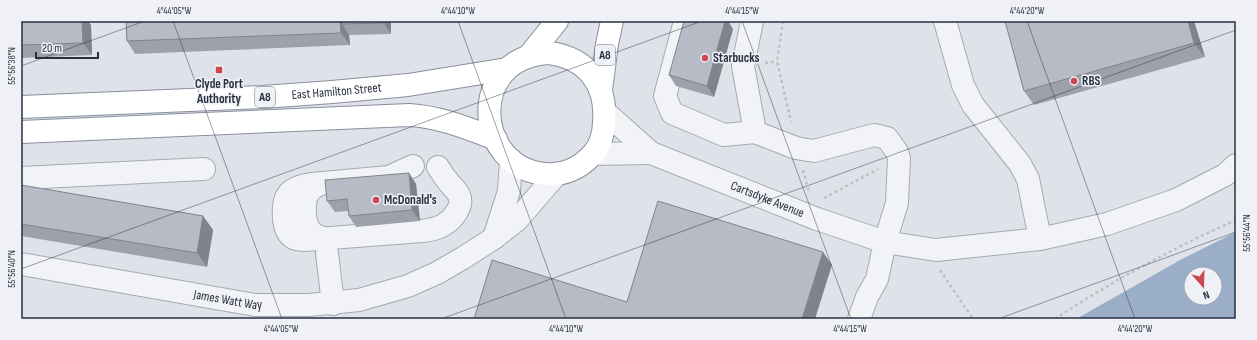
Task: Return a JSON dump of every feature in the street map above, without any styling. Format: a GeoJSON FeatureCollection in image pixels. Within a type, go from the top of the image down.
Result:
{"type":"FeatureCollection","features":[{"type":"Feature","properties":{"kind":"highway","name":"A8"},"geometry":{"type":"LineString","coordinates":[[528,56],[557,21]]}},
{"type":"Feature","properties":{"kind":"highway","name":"A8"},"geometry":{"type":"LineString","coordinates":[[601,90],[607,44],[612,21]]}},
{"type":"Feature","properties":{"kind":"highway","name":"A8"},"geometry":{"type":"LineString","coordinates":[[549,53],[572,58],[589,71],[596,80],[601,90],[605,112],[604,132],[593,154],[580,166],[556,175],[536,174],[511,160],[502,150],[490,122],[489,111],[490,99],[494,88],[499,78],[507,69],[516,62],[528,56],[549,53]]}},
{"type":"Feature","properties":{"kind":"highway","name":"East Hamilton Street"},"geometry":{"type":"LineString","coordinates":[[21,107],[325,93],[408,85],[507,69]]}},
{"type":"Feature","properties":{"kind":"highway","name":"East Hamilton Street"},"geometry":{"type":"LineString","coordinates":[[21,132],[409,115],[427,116],[445,120],[496,139]]}},
{"type":"Feature","properties":{"kind":"street"},"geometry":{"type":"LineString","coordinates":[[686,21],[664,96],[672,113],[724,135],[755,132],[796,148],[814,151],[874,135],[887,138],[897,152],[899,158],[897,203],[885,242],[877,279],[867,297],[859,319]]}},
{"type":"Feature","properties":{"kind":"street"},"geometry":{"type":"LineString","coordinates":[[752,21],[744,66],[755,132]]}},
{"type":"Feature","properties":{"kind":"street"},"geometry":{"type":"LineString","coordinates":[[945,21],[963,85],[973,105],[1020,164],[1028,179],[1040,238]]}},
{"type":"Feature","properties":{"kind":"street","name":"Cartsdyke Avenue"},"geometry":{"type":"LineString","coordinates":[[605,112],[651,153],[817,219],[885,242],[936,250],[1040,238],[1107,224],[1176,200],[1226,175],[1236,165]]}},
{"type":"Feature","properties":{"kind":"street","name":"Cartsdyke Avenue"},"geometry":{"type":"LineString","coordinates":[[593,154],[651,153]]}},
{"type":"Feature","properties":{"kind":"street"},"geometry":{"type":"LineString","coordinates":[[494,238],[509,191],[511,160]]}},
{"type":"Feature","properties":{"kind":"street"},"geometry":{"type":"LineString","coordinates":[[413,166],[389,178],[303,186],[296,189],[286,198],[284,211],[286,228],[292,237],[296,239],[325,246],[438,228],[446,224],[457,212],[461,199],[459,194],[447,181],[438,167]]}},
{"type":"Feature","properties":{"kind":"street"},"geometry":{"type":"LineString","coordinates":[[21,178],[204,169]]}},
{"type":"Feature","properties":{"kind":"street","name":"James Watt Way"},"geometry":{"type":"LineString","coordinates":[[21,264],[254,312],[290,306],[333,304],[359,300],[408,286],[456,262],[494,238],[517,220],[556,175]]}},
{"type":"Feature","properties":{"kind":"street"},"geometry":{"type":"LineString","coordinates":[[325,246],[333,304]]}},
{"type":"Feature","properties":{"kind":"path"},"geometry":{"type":"LineString","coordinates":[[777,61],[783,21]]}},
{"type":"Feature","properties":{"kind":"path"},"geometry":{"type":"LineString","coordinates":[[819,201],[899,158]]}},
{"type":"Feature","properties":{"kind":"path"},"geometry":{"type":"LineString","coordinates":[[1055,319],[1105,287],[1191,241],[1236,220]]}},
{"type":"Feature","properties":{"kind":"path"},"geometry":{"type":"LineString","coordinates":[[936,250],[940,272],[973,319]]}},
{"type":"Feature","properties":{"kind":"water"},"geometry":{"type":"Polygon","coordinates":[[[1236,232],[1236,319],[1076,319],[1182,259],[1236,232]]]}},
{"type":"Feature","properties":{"kind":"building"},"geometry":{"type":"Polygon","coordinates":[[[21,21],[82,21],[83,43],[21,45],[21,21]]]}},
{"type":"Feature","properties":{"kind":"building"},"geometry":{"type":"Polygon","coordinates":[[[126,21],[340,21],[341,33],[127,41],[126,21]]]}},
{"type":"Feature","properties":{"kind":"building"},"geometry":{"type":"Polygon","coordinates":[[[342,21],[384,21],[384,23],[342,24],[342,21]]]}},
{"type":"Feature","properties":{"kind":"building","name":"Starbucks"},"geometry":{"type":"Polygon","coordinates":[[[684,21],[725,21],[707,86],[669,75],[684,21]]]}},
{"type":"Feature","properties":{"kind":"building","name":"RBS"},"geometry":{"type":"Polygon","coordinates":[[[1005,21],[1188,21],[1194,43],[1024,91],[1005,21]]]}},
{"type":"Feature","properties":{"kind":"building","name":"McDonald's"},"geometry":{"type":"Polygon","coordinates":[[[409,173],[412,210],[349,216],[347,199],[327,201],[325,180],[409,173]]]}},
{"type":"Feature","properties":{"kind":"building"},"geometry":{"type":"Polygon","coordinates":[[[21,185],[203,216],[197,253],[21,224],[21,185]]]}},
{"type":"Feature","properties":{"kind":"building"},"geometry":{"type":"Polygon","coordinates":[[[658,201],[823,252],[802,319],[474,319],[492,260],[627,302],[658,201]]]}},
{"type":"Feature","properties":{"kind":"place","name":"Starbucks"},"geometry":{"type":"Point","coordinates":[705,58]}},
{"type":"Feature","properties":{"kind":"place","name":"Clyde Port Authority"},"geometry":{"type":"Point","coordinates":[219,70]}},
{"type":"Feature","properties":{"kind":"place","name":"RBS"},"geometry":{"type":"Point","coordinates":[1074,81]}},
{"type":"Feature","properties":{"kind":"place","name":"McDonald's"},"geometry":{"type":"Point","coordinates":[376,200]}}]}
